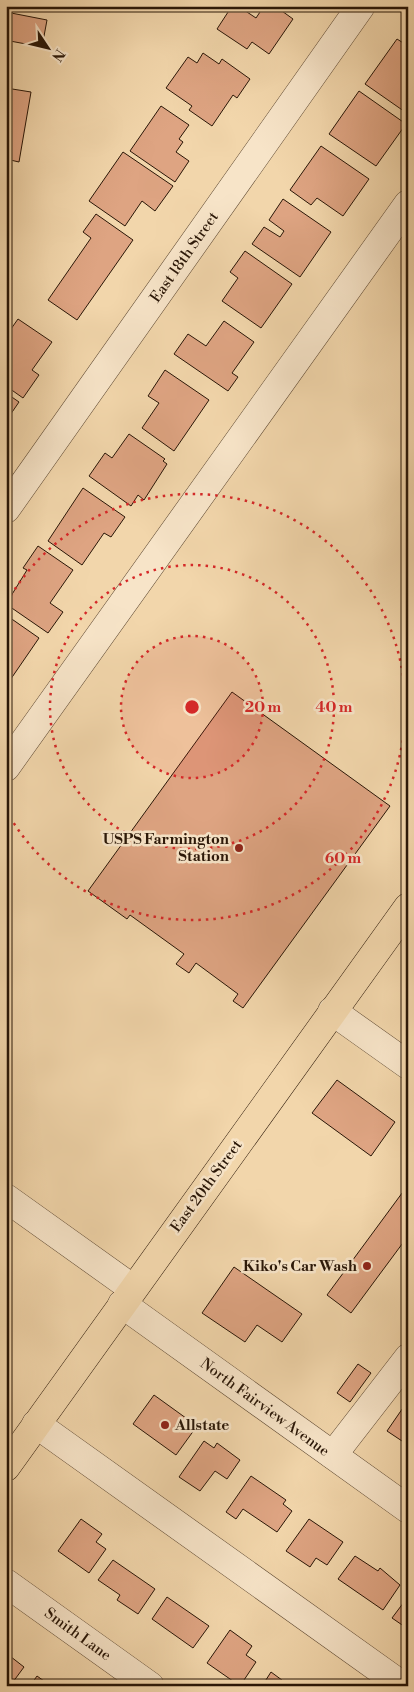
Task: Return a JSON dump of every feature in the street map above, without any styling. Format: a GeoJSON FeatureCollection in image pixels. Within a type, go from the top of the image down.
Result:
{"type":"FeatureCollection","features":[{"type":"Feature","properties":{"kind":"main road","name":"East 20th Street"},"geometry":{"type":"LineString","coordinates":[[6,1467],[408,907]]}},
{"type":"Feature","properties":{"kind":"street","name":"East 18th Street"},"geometry":{"type":"LineString","coordinates":[[6,509],[361,6]]}},
{"type":"Feature","properties":{"kind":"street"},"geometry":{"type":"LineString","coordinates":[[6,767],[408,204]]}},
{"type":"Feature","properties":{"kind":"street"},"geometry":{"type":"LineString","coordinates":[[332,1011],[408,1065]]}},
{"type":"Feature","properties":{"kind":"street","name":"North Fairview Avenue"},"geometry":{"type":"LineString","coordinates":[[6,1198],[127,1296],[333,1455],[408,1509]]}},
{"type":"Feature","properties":{"kind":"street"},"geometry":{"type":"LineString","coordinates":[[333,1455],[408,1358]]}},
{"type":"Feature","properties":{"kind":"street"},"geometry":{"type":"LineString","coordinates":[[36,1424],[403,1686]]}},
{"type":"Feature","properties":{"kind":"street","name":"Smith Lane"},"geometry":{"type":"LineString","coordinates":[[6,1583],[150,1686]]}},
{"type":"Feature","properties":{"kind":"building"},"geometry":{"type":"Polygon","coordinates":[[[232,6],[238,6],[256,18],[264,6],[275,6],[293,19],[269,54],[252,42],[247,49],[217,29],[232,6]]]}},
{"type":"Feature","properties":{"kind":"building"},"geometry":{"type":"Polygon","coordinates":[[[6,12],[47,20],[42,47],[10,41],[6,58],[6,12]]]}},
{"type":"Feature","properties":{"kind":"building"},"geometry":{"type":"Polygon","coordinates":[[[397,39],[408,46],[408,114],[365,84],[397,39]]]}},
{"type":"Feature","properties":{"kind":"building"},"geometry":{"type":"Polygon","coordinates":[[[203,53],[219,64],[222,59],[250,79],[237,98],[233,95],[212,126],[189,110],[192,106],[166,88],[188,57],[197,63],[203,53]]]}},
{"type":"Feature","properties":{"kind":"building"},"geometry":{"type":"Polygon","coordinates":[[[6,88],[31,92],[19,162],[6,159],[6,88]]]}},
{"type":"Feature","properties":{"kind":"building"},"geometry":{"type":"Polygon","coordinates":[[[359,91],[406,124],[376,166],[329,134],[359,91]]]}},
{"type":"Feature","properties":{"kind":"building"},"geometry":{"type":"Polygon","coordinates":[[[161,106],[189,125],[179,139],[183,142],[176,152],[189,161],[175,182],[130,151],[161,106]]]}},
{"type":"Feature","properties":{"kind":"building"},"geometry":{"type":"Polygon","coordinates":[[[321,146],[369,179],[343,216],[317,198],[311,205],[290,190],[321,146]]]}},
{"type":"Feature","properties":{"kind":"building"},"geometry":{"type":"Polygon","coordinates":[[[123,152],[173,186],[155,211],[142,201],[125,226],[89,201],[123,152]]]}},
{"type":"Feature","properties":{"kind":"building"},"geometry":{"type":"Polygon","coordinates":[[[283,199],[331,232],[300,277],[252,244],[264,227],[280,237],[284,231],[269,220],[283,199]]]}},
{"type":"Feature","properties":{"kind":"building"},"geometry":{"type":"Polygon","coordinates":[[[96,214],[133,240],[77,320],[48,300],[91,238],[83,232],[96,214]]]}},
{"type":"Feature","properties":{"kind":"building"},"geometry":{"type":"Polygon","coordinates":[[[245,251],[292,284],[261,328],[222,301],[238,278],[230,272],[245,251]]]}},
{"type":"Feature","properties":{"kind":"building"},"geometry":{"type":"Polygon","coordinates":[[[18,319],[52,342],[32,370],[39,375],[23,398],[6,386],[6,336],[18,319]]]}},
{"type":"Feature","properties":{"kind":"building"},"geometry":{"type":"Polygon","coordinates":[[[224,321],[254,342],[232,373],[238,377],[228,391],[174,354],[188,334],[206,346],[224,321]]]}},
{"type":"Feature","properties":{"kind":"building"},"geometry":{"type":"Polygon","coordinates":[[[165,370],[209,400],[174,451],[142,428],[159,403],[148,396],[165,370]]]}},
{"type":"Feature","properties":{"kind":"building"},"geometry":{"type":"Polygon","coordinates":[[[6,393],[19,402],[6,421],[6,393]]]}},
{"type":"Feature","properties":{"kind":"building"},"geometry":{"type":"Polygon","coordinates":[[[129,434],[165,459],[163,461],[167,464],[144,500],[138,495],[131,506],[89,476],[105,453],[112,458],[129,434]]]}},
{"type":"Feature","properties":{"kind":"building"},"geometry":{"type":"Polygon","coordinates":[[[83,488],[125,517],[111,537],[104,533],[82,565],[48,541],[83,488]]]}},
{"type":"Feature","properties":{"kind":"building"},"geometry":{"type":"Polygon","coordinates":[[[38,546],[73,570],[50,603],[63,612],[48,633],[6,604],[27,570],[23,568],[38,546]]]}},
{"type":"Feature","properties":{"kind":"building"},"geometry":{"type":"Polygon","coordinates":[[[6,615],[39,638],[6,686],[6,615]]]}},
{"type":"Feature","properties":{"kind":"building","name":"USPS Farmington Station"},"geometry":{"type":"Polygon","coordinates":[[[232,692],[390,806],[243,1008],[233,1001],[238,994],[196,963],[189,973],[176,964],[184,954],[130,915],[127,919],[88,891],[232,692]]]}},
{"type":"Feature","properties":{"kind":"building"},"geometry":{"type":"Polygon","coordinates":[[[337,1080],[395,1122],[371,1156],[312,1113],[337,1080]]]}},
{"type":"Feature","properties":{"kind":"building","name":"Kiko's Car Wash"},"geometry":{"type":"Polygon","coordinates":[[[408,1185],[408,1236],[351,1313],[327,1295],[408,1185]]]}},
{"type":"Feature","properties":{"kind":"building"},"geometry":{"type":"Polygon","coordinates":[[[234,1267],[302,1314],[282,1342],[257,1325],[245,1342],[202,1313],[234,1267]]]}},
{"type":"Feature","properties":{"kind":"building"},"geometry":{"type":"Polygon","coordinates":[[[358,1364],[371,1373],[350,1402],[337,1393],[358,1364]]]}},
{"type":"Feature","properties":{"kind":"building","name":"Allstate"},"geometry":{"type":"Polygon","coordinates":[[[154,1395],[197,1426],[176,1455],[133,1424],[154,1395]]]}},
{"type":"Feature","properties":{"kind":"building"},"geometry":{"type":"Polygon","coordinates":[[[408,1403],[408,1445],[387,1431],[408,1403]]]}},
{"type":"Feature","properties":{"kind":"building"},"geometry":{"type":"Polygon","coordinates":[[[204,1441],[214,1448],[217,1443],[240,1460],[227,1479],[215,1471],[200,1491],[179,1477],[204,1441]]]}},
{"type":"Feature","properties":{"kind":"building"},"geometry":{"type":"Polygon","coordinates":[[[251,1476],[286,1500],[283,1504],[292,1511],[277,1532],[243,1509],[236,1519],[226,1512],[251,1476]]]}},
{"type":"Feature","properties":{"kind":"building"},"geometry":{"type":"Polygon","coordinates":[[[81,1519],[102,1534],[96,1542],[106,1549],[89,1573],[58,1551],[81,1519]]]}},
{"type":"Feature","properties":{"kind":"building"},"geometry":{"type":"Polygon","coordinates":[[[309,1519],[343,1542],[327,1565],[316,1558],[310,1567],[286,1551],[309,1519]]]}},
{"type":"Feature","properties":{"kind":"building"},"geometry":{"type":"Polygon","coordinates":[[[355,1556],[378,1571],[380,1568],[400,1585],[383,1610],[338,1579],[355,1556]]]}},
{"type":"Feature","properties":{"kind":"building"},"geometry":{"type":"Polygon","coordinates":[[[113,1560],[155,1589],[138,1614],[117,1600],[120,1595],[98,1580],[113,1560]]]}},
{"type":"Feature","properties":{"kind":"building"},"geometry":{"type":"Polygon","coordinates":[[[167,1597],[209,1626],[193,1648],[152,1619],[167,1597]]]}},
{"type":"Feature","properties":{"kind":"building"},"geometry":{"type":"Polygon","coordinates":[[[408,1599],[408,1629],[392,1618],[408,1599]]]}},
{"type":"Feature","properties":{"kind":"building"},"geometry":{"type":"Polygon","coordinates":[[[230,1630],[252,1646],[246,1655],[256,1662],[240,1686],[207,1663],[230,1630]]]}},
{"type":"Feature","properties":{"kind":"building"},"geometry":{"type":"Polygon","coordinates":[[[6,1653],[24,1667],[10,1686],[6,1686],[6,1653]]]}},
{"type":"Feature","properties":{"kind":"building"},"geometry":{"type":"Polygon","coordinates":[[[271,1672],[290,1686],[262,1686],[271,1672]]]}},
{"type":"Feature","properties":{"kind":"building"},"geometry":{"type":"Polygon","coordinates":[[[37,1676],[51,1686],[30,1686],[37,1676]]]}},
{"type":"Feature","properties":{"kind":"place","name":"USPS Farmington Station"},"geometry":{"type":"Point","coordinates":[239,848]}},
{"type":"Feature","properties":{"kind":"place","name":"Kiko's Car Wash"},"geometry":{"type":"Point","coordinates":[367,1266]}},
{"type":"Feature","properties":{"kind":"place","name":"Allstate"},"geometry":{"type":"Point","coordinates":[165,1425]}}]}
